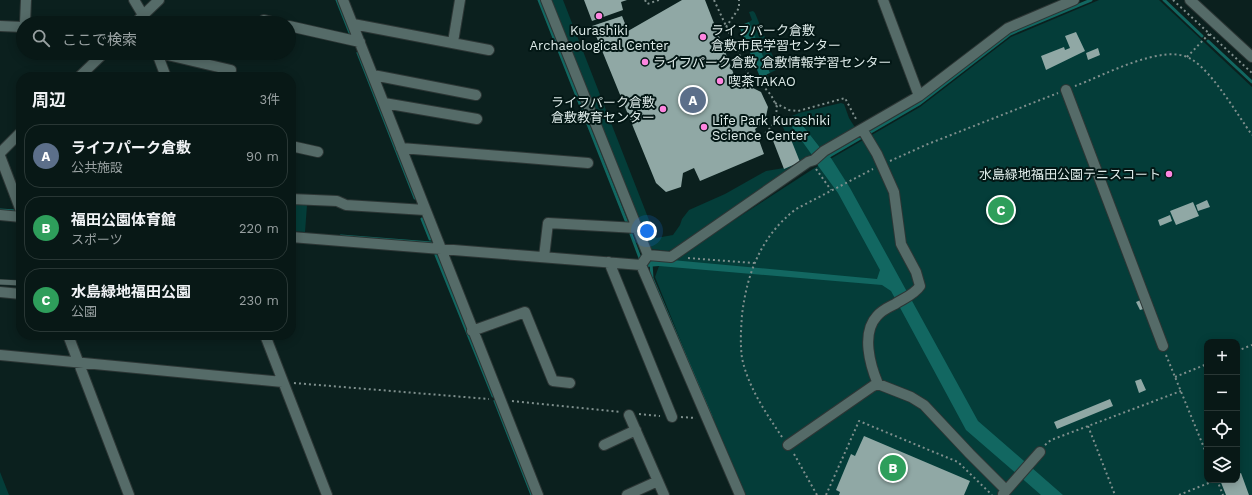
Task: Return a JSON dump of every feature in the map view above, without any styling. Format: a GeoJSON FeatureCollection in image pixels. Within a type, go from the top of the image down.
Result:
{"type":"FeatureCollection","features":[{"type":"Feature","properties":{"kind":"street"},"geometry":{"type":"LineString","coordinates":[[25,16],[26,0]]}},
{"type":"Feature","properties":{"kind":"street"},"geometry":{"type":"LineString","coordinates":[[134,0],[139,16]]}},
{"type":"Feature","properties":{"kind":"street"},"geometry":{"type":"LineString","coordinates":[[144,16],[159,0]]}},
{"type":"Feature","properties":{"kind":"street"},"geometry":{"type":"LineString","coordinates":[[344,0],[472,331],[538,495]]}},
{"type":"Feature","properties":{"kind":"street"},"geometry":{"type":"LineString","coordinates":[[453,42],[460,0]]}},
{"type":"Feature","properties":{"kind":"street"},"geometry":{"type":"LineString","coordinates":[[546,0],[648,255]]}},
{"type":"Feature","properties":{"kind":"street"},"geometry":{"type":"LineString","coordinates":[[883,0],[919,96]]}},
{"type":"Feature","properties":{"kind":"street"},"geometry":{"type":"LineString","coordinates":[[648,255],[671,257],[812,161],[824,151],[865,133],[919,96],[1008,28],[1074,0]]}},
{"type":"Feature","properties":{"kind":"street"},"geometry":{"type":"LineString","coordinates":[[1190,0],[1252,57]]}},
{"type":"Feature","properties":{"kind":"street"},"geometry":{"type":"LineString","coordinates":[[353,24],[489,50]]}},
{"type":"Feature","properties":{"kind":"street"},"geometry":{"type":"LineString","coordinates":[[0,26],[16,27]]}},
{"type":"Feature","properties":{"kind":"street"},"geometry":{"type":"LineString","coordinates":[[296,28],[360,42]]}},
{"type":"Feature","properties":{"kind":"street"},"geometry":{"type":"LineString","coordinates":[[84,72],[97,60]]}},
{"type":"Feature","properties":{"kind":"street"},"geometry":{"type":"LineString","coordinates":[[160,60],[164,72]]}},
{"type":"Feature","properties":{"kind":"street"},"geometry":{"type":"LineString","coordinates":[[188,60],[231,70]]}},
{"type":"Feature","properties":{"kind":"street"},"geometry":{"type":"LineString","coordinates":[[373,75],[476,95]]}},
{"type":"Feature","properties":{"kind":"street"},"geometry":{"type":"LineString","coordinates":[[1066,90],[1163,346]]}},
{"type":"Feature","properties":{"kind":"street"},"geometry":{"type":"LineString","coordinates":[[384,103],[477,119]]}},
{"type":"Feature","properties":{"kind":"street"},"geometry":{"type":"LineString","coordinates":[[865,133],[894,192],[901,244],[916,272],[920,286],[916,292],[881,312],[873,322],[868,335],[868,343],[874,376],[878,384],[911,397],[924,405],[1004,492],[1030,465],[1040,452]]}},
{"type":"Feature","properties":{"kind":"street"},"geometry":{"type":"LineString","coordinates":[[16,137],[0,154],[16,197]]}},
{"type":"Feature","properties":{"kind":"street"},"geometry":{"type":"LineString","coordinates":[[296,147],[318,152]]}},
{"type":"Feature","properties":{"kind":"street"},"geometry":{"type":"LineString","coordinates":[[401,148],[588,163]]}},
{"type":"Feature","properties":{"kind":"street"},"geometry":{"type":"LineString","coordinates":[[296,199],[337,201],[346,205],[425,210]]}},
{"type":"Feature","properties":{"kind":"street"},"geometry":{"type":"LineString","coordinates":[[0,215],[16,217]]}},
{"type":"Feature","properties":{"kind":"street"},"geometry":{"type":"LineString","coordinates":[[544,257],[548,223],[637,228]]}},
{"type":"Feature","properties":{"kind":"street"},"geometry":{"type":"LineString","coordinates":[[296,237],[641,265]]}},
{"type":"Feature","properties":{"kind":"street"},"geometry":{"type":"LineString","coordinates":[[641,265],[648,255]]}},
{"type":"Feature","properties":{"kind":"street"},"geometry":{"type":"LineString","coordinates":[[609,262],[672,417]]}},
{"type":"Feature","properties":{"kind":"street"},"geometry":{"type":"LineString","coordinates":[[641,265],[740,495]]}},
{"type":"Feature","properties":{"kind":"street"},"geometry":{"type":"LineString","coordinates":[[0,292],[16,294]]}},
{"type":"Feature","properties":{"kind":"street"},"geometry":{"type":"LineString","coordinates":[[472,331],[525,312],[553,381],[570,384]]}},
{"type":"Feature","properties":{"kind":"street"},"geometry":{"type":"LineString","coordinates":[[70,340],[129,495]]}},
{"type":"Feature","properties":{"kind":"street"},"geometry":{"type":"LineString","coordinates":[[267,340],[327,495]]}},
{"type":"Feature","properties":{"kind":"street"},"geometry":{"type":"LineString","coordinates":[[0,355],[283,382]]}},
{"type":"Feature","properties":{"kind":"street"},"geometry":{"type":"LineString","coordinates":[[788,445],[878,384]]}},
{"type":"Feature","properties":{"kind":"street"},"geometry":{"type":"LineString","coordinates":[[629,414],[664,495]]}},
{"type":"Feature","properties":{"kind":"street"},"geometry":{"type":"LineString","coordinates":[[604,445],[636,430]]}},
{"type":"Feature","properties":{"kind":"street"},"geometry":{"type":"LineString","coordinates":[[627,495],[658,481]]}},
{"type":"Feature","properties":{"kind":"lane"},"geometry":{"type":"LineString","coordinates":[[0,282],[16,283]]}},
{"type":"Feature","properties":{"kind":"path"},"geometry":{"type":"LineString","coordinates":[[645,0],[647,4],[659,0]]}},
{"type":"Feature","properties":{"kind":"path"},"geometry":{"type":"LineString","coordinates":[[714,0],[751,80],[764,87],[774,102],[777,113],[775,122],[765,134]]}},
{"type":"Feature","properties":{"kind":"path"},"geometry":{"type":"LineString","coordinates":[[726,27],[739,8],[739,0]]}},
{"type":"Feature","properties":{"kind":"path"},"geometry":{"type":"LineString","coordinates":[[1173,0],[1252,73]]}},
{"type":"Feature","properties":{"kind":"path"},"geometry":{"type":"LineString","coordinates":[[1187,57],[1209,34]]}},
{"type":"Feature","properties":{"kind":"path"},"geometry":{"type":"LineString","coordinates":[[774,102],[789,110],[798,111],[845,98],[865,133]]}},
{"type":"Feature","properties":{"kind":"path"},"geometry":{"type":"LineString","coordinates":[[812,161],[831,190]]}},
{"type":"Feature","properties":{"kind":"path"},"geometry":{"type":"LineString","coordinates":[[763,408],[749,379],[742,359],[741,342],[745,294],[754,263],[762,246],[785,218],[796,209],[847,182]]}},
{"type":"Feature","properties":{"kind":"path"},"geometry":{"type":"LineString","coordinates":[[671,257],[754,263]]}},
{"type":"Feature","properties":{"kind":"path"},"geometry":{"type":"LineString","coordinates":[[1240,350],[1252,345]]}},
{"type":"Feature","properties":{"kind":"path"},"geometry":{"type":"LineString","coordinates":[[1163,346],[1204,449]]}},
{"type":"Feature","properties":{"kind":"path"},"geometry":{"type":"LineString","coordinates":[[1175,377],[1204,365]]}},
{"type":"Feature","properties":{"kind":"path"},"geometry":{"type":"LineString","coordinates":[[283,382],[501,400],[629,414],[707,419]]}},
{"type":"Feature","properties":{"kind":"path"},"geometry":{"type":"LineString","coordinates":[[1040,452],[1051,440],[1180,391]]}},
{"type":"Feature","properties":{"kind":"path"},"geometry":{"type":"LineString","coordinates":[[826,495],[859,421],[958,462],[992,495]]}},
{"type":"Feature","properties":{"kind":"path"},"geometry":{"type":"LineString","coordinates":[[1088,426],[1115,495]]}},
{"type":"Feature","properties":{"kind":"path"},"geometry":{"type":"LineString","coordinates":[[1178,495],[1209,483]]}},
{"type":"Feature","properties":{"kind":"path"},"geometry":{"type":"LineString","coordinates":[[1218,483],[1223,495]]}},
{"type":"Feature","properties":{"kind":"shaded area"},"geometry":{"type":"Polygon","coordinates":[[[551,0],[563,0],[656,238],[673,235],[689,210],[725,194],[766,171],[784,168],[800,162],[780,121],[799,113],[841,103],[844,104],[849,118],[856,129],[822,150],[800,122],[793,127],[814,158],[676,248],[668,251],[652,249],[646,243],[551,0]]]}},
{"type":"Feature","properties":{"kind":"shaded area"},"geometry":{"type":"Polygon","coordinates":[[[1099,0],[1159,0],[1252,87],[1252,495],[743,495],[655,277],[659,266],[688,250],[813,169],[920,107],[1011,37],[1099,0]]]}},
{"type":"Feature","properties":{"kind":"shaded area"},"geometry":{"type":"Polygon","coordinates":[[[753,11],[778,69],[770,73],[749,22],[752,20],[749,12],[753,11]]]}},
{"type":"Feature","properties":{"kind":"shaded area"},"geometry":{"type":"Polygon","coordinates":[[[749,22],[770,73],[760,77],[739,26],[749,22]]]}},
{"type":"Feature","properties":{"kind":"shaded area"},"geometry":{"type":"Polygon","coordinates":[[[800,122],[822,150],[814,158],[792,127],[800,122]]]}},
{"type":"Feature","properties":{"kind":"shaded area"},"geometry":{"type":"Polygon","coordinates":[[[826,153],[831,158],[850,188],[978,421],[1063,495],[1041,495],[966,430],[891,291],[882,285],[659,266],[646,267],[650,258],[877,279],[880,270],[838,193],[816,163],[826,153]]]}},
{"type":"Feature","properties":{"kind":"shaded area"},"geometry":{"type":"Polygon","coordinates":[[[296,204],[307,205],[305,232],[296,231],[296,204]]]}},
{"type":"Feature","properties":{"kind":"shaded area"},"geometry":{"type":"Polygon","coordinates":[[[0,472],[9,495],[0,495],[0,472]]]}},
{"type":"Feature","properties":{"kind":"building","name":"Kurashiki Archaeological Center"},"geometry":{"type":"Polygon","coordinates":[[[584,0],[627,0],[621,2],[623,10],[592,21],[584,0]]]}},
{"type":"Feature","properties":{"kind":"building"},"geometry":{"type":"Polygon","coordinates":[[[682,0],[705,0],[738,85],[751,87],[761,92],[768,107],[765,121],[755,129],[764,154],[700,181],[694,168],[683,173],[681,187],[666,192],[656,183],[592,26],[622,16],[628,31],[682,0]]]}},
{"type":"Feature","properties":{"kind":"building"},"geometry":{"type":"Polygon","coordinates":[[[1076,32],[1085,51],[1046,70],[1041,56],[1064,47],[1065,50],[1070,48],[1065,36],[1076,32]]]}},
{"type":"Feature","properties":{"kind":"building"},"geometry":{"type":"Polygon","coordinates":[[[1098,48],[1100,55],[1088,60],[1086,53],[1098,48]]]}},
{"type":"Feature","properties":{"kind":"building"},"geometry":{"type":"Polygon","coordinates":[[[788,132],[800,162],[784,169],[772,138],[788,132]]]}},
{"type":"Feature","properties":{"kind":"building"},"geometry":{"type":"Polygon","coordinates":[[[1207,200],[1210,207],[1198,211],[1196,205],[1207,200]]]}},
{"type":"Feature","properties":{"kind":"building"},"geometry":{"type":"Polygon","coordinates":[[[1193,202],[1199,216],[1176,225],[1170,211],[1193,202]]]}},
{"type":"Feature","properties":{"kind":"building"},"geometry":{"type":"Polygon","coordinates":[[[1170,215],[1172,221],[1160,226],[1158,220],[1170,215]]]}},
{"type":"Feature","properties":{"kind":"building"},"geometry":{"type":"Polygon","coordinates":[[[1143,299],[1147,308],[1140,310],[1136,302],[1143,299]]]}},
{"type":"Feature","properties":{"kind":"building"},"geometry":{"type":"Polygon","coordinates":[[[1141,379],[1146,390],[1139,393],[1135,381],[1141,379]]]}},
{"type":"Feature","properties":{"kind":"building"},"geometry":{"type":"Polygon","coordinates":[[[1110,399],[1113,406],[1057,429],[1054,422],[1110,399]]]}},
{"type":"Feature","properties":{"kind":"building"},"geometry":{"type":"Polygon","coordinates":[[[864,436],[970,481],[964,495],[839,495],[840,492],[836,490],[851,454],[855,456],[864,436]]]}},
{"type":"Feature","properties":{"kind":"building"},"geometry":{"type":"Polygon","coordinates":[[[1240,474],[1249,495],[1226,495],[1221,483],[1240,483],[1240,474]]]}},
{"type":"Feature","properties":{"kind":"waterway"},"geometry":{"type":"LineString","coordinates":[[337,0],[350,33]]}},
{"type":"Feature","properties":{"kind":"waterway"},"geometry":{"type":"LineString","coordinates":[[539,0],[627,223]]}},
{"type":"Feature","properties":{"kind":"waterway"},"geometry":{"type":"LineString","coordinates":[[826,158],[919,104],[1010,34],[1091,0]]}},
{"type":"Feature","properties":{"kind":"waterway"},"geometry":{"type":"LineString","coordinates":[[1164,0],[1202,36]]}},
{"type":"Feature","properties":{"kind":"waterway"},"geometry":{"type":"LineString","coordinates":[[1208,41],[1252,82]]}},
{"type":"Feature","properties":{"kind":"waterway"},"geometry":{"type":"LineString","coordinates":[[358,53],[415,198]]}},
{"type":"Feature","properties":{"kind":"waterway"},"geometry":{"type":"LineString","coordinates":[[764,72],[767,79]]}},
{"type":"Feature","properties":{"kind":"waterway"},"geometry":{"type":"LineString","coordinates":[[0,210],[16,211],[16,209]]}},
{"type":"Feature","properties":{"kind":"waterway"},"geometry":{"type":"LineString","coordinates":[[422,219],[430,239]]}},
{"type":"Feature","properties":{"kind":"waterway"},"geometry":{"type":"LineString","coordinates":[[631,234],[640,258],[639,260]]}},
{"type":"Feature","properties":{"kind":"waterway"},"geometry":{"type":"LineString","coordinates":[[341,236],[431,243]]}},
{"type":"Feature","properties":{"kind":"waterway"},"geometry":{"type":"LineString","coordinates":[[436,255],[493,396]]}},
{"type":"Feature","properties":{"kind":"waterway"},"geometry":{"type":"LineString","coordinates":[[651,263],[652,278],[711,416]]}},
{"type":"Feature","properties":{"kind":"waterway"},"geometry":{"type":"LineString","coordinates":[[495,401],[532,495]]}},
{"type":"Feature","properties":{"kind":"place","name":"Kurashiki Archaeological Center"},"geometry":{"type":"Point","coordinates":[599,16]}},
{"type":"Feature","properties":{"kind":"place","name":"ライフパーク倉敷 倉敷市民学習センター"},"geometry":{"type":"Point","coordinates":[703,37]}},
{"type":"Feature","properties":{"kind":"place","name":"ライフパーク倉敷 倉敷情報学習センター"},"geometry":{"type":"Point","coordinates":[645,62]}},
{"type":"Feature","properties":{"kind":"place","name":"喫茶TAKAO"},"geometry":{"type":"Point","coordinates":[720,81]}},
{"type":"Feature","properties":{"kind":"place","name":"ライフパーク倉敷"},"geometry":{"type":"Point","coordinates":[693,100]}},
{"type":"Feature","properties":{"kind":"place","name":"ライフパーク倉敷 倉敷教育センター"},"geometry":{"type":"Point","coordinates":[663,109]}},
{"type":"Feature","properties":{"kind":"place","name":"Life Park Kurashiki Science Center"},"geometry":{"type":"Point","coordinates":[704,127]}},
{"type":"Feature","properties":{"kind":"place","name":"水島緑地福田公園テニスコート"},"geometry":{"type":"Point","coordinates":[1169,174]}},
{"type":"Feature","properties":{"kind":"place","name":"水島緑地福田公園"},"geometry":{"type":"Point","coordinates":[1001,210]}},
{"type":"Feature","properties":{"kind":"place","name":"福田公園体育館"},"geometry":{"type":"Point","coordinates":[893,468]}}]}
